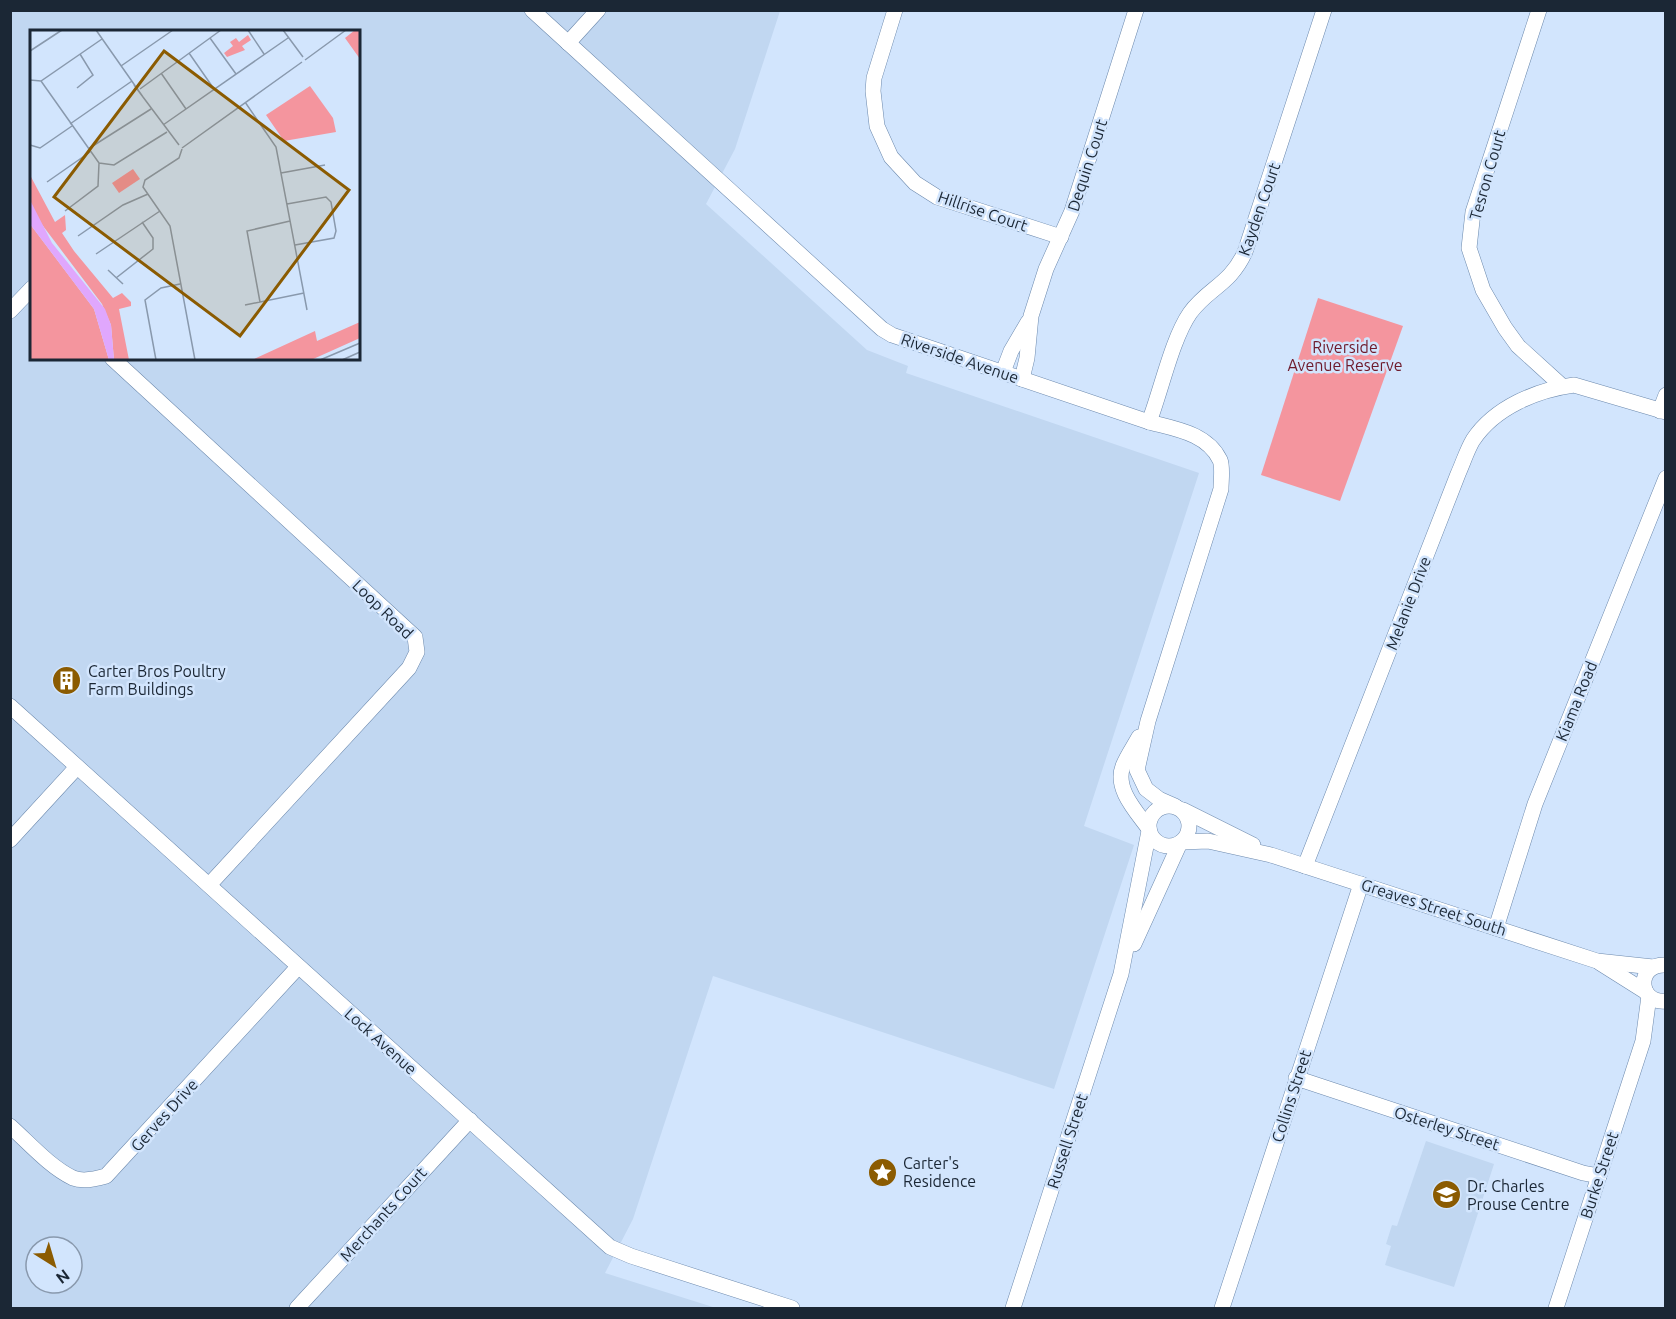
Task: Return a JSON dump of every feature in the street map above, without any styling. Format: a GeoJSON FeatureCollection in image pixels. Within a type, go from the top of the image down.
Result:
{"type":"FeatureCollection","features":[{"type":"Feature","properties":{"kind":"street","name":"Riverside Avenue"},"geometry":{"type":"LineString","coordinates":[[532,10],[870,320],[892,335],[1149,422],[1189,432],[1207,442],[1221,461],[1221,489],[1148,721],[1137,770],[1146,789],[1159,799],[1179,808]]}},
{"type":"Feature","properties":{"kind":"street"},"geometry":{"type":"LineString","coordinates":[[568,43],[598,10]]}},
{"type":"Feature","properties":{"kind":"street","name":"Hillrise Court"},"geometry":{"type":"LineString","coordinates":[[895,10],[874,78],[873,91],[877,126],[891,157],[915,183],[937,197],[1061,237]]}},
{"type":"Feature","properties":{"kind":"street","name":"Dequin Court"},"geometry":{"type":"LineString","coordinates":[[1003,372],[1011,351],[1031,316],[1046,269],[1072,211],[1136,10]]}},
{"type":"Feature","properties":{"kind":"street","name":"Kayden Court"},"geometry":{"type":"LineString","coordinates":[[1149,422],[1184,323],[1198,304],[1231,276],[1245,252],[1324,10]]}},
{"type":"Feature","properties":{"kind":"street","name":"Tesron Court"},"geometry":{"type":"LineString","coordinates":[[1539,10],[1473,212],[1469,248],[1483,290],[1505,328],[1518,346],[1562,386]]}},
{"type":"Feature","properties":{"kind":"street"},"geometry":{"type":"LineString","coordinates":[[10,311],[30,290]]}},
{"type":"Feature","properties":{"kind":"street","name":"Dequin Court"},"geometry":{"type":"LineString","coordinates":[[1022,379],[1027,358],[1031,316]]}},
{"type":"Feature","properties":{"kind":"street","name":"Loop Road"},"geometry":{"type":"LineString","coordinates":[[114,360],[415,637],[417,652],[409,668],[210,884]]}},
{"type":"Feature","properties":{"kind":"street"},"geometry":{"type":"LineString","coordinates":[[1562,386],[1575,385],[1663,412],[1665,394]]}},
{"type":"Feature","properties":{"kind":"street","name":"Melanie Drive"},"geometry":{"type":"LineString","coordinates":[[1305,866],[1472,442],[1486,422],[1503,409],[1562,386]]}},
{"type":"Feature","properties":{"kind":"street","name":"Kiama Road"},"geometry":{"type":"LineString","coordinates":[[1496,928],[1535,804],[1665,478]]}},
{"type":"Feature","properties":{"kind":"street","name":"Lock Avenue"},"geometry":{"type":"LineString","coordinates":[[10,706],[610,1247],[631,1256],[792,1308]]}},
{"type":"Feature","properties":{"kind":"street","name":"Riverside Avenue"},"geometry":{"type":"LineString","coordinates":[[1148,721],[1122,768],[1121,785],[1149,830]]}},
{"type":"Feature","properties":{"kind":"street"},"geometry":{"type":"LineString","coordinates":[[10,840],[77,767]]}},
{"type":"Feature","properties":{"kind":"street"},"geometry":{"type":"LineString","coordinates":[[1168,805],[1179,808],[1187,816],[1190,828],[1181,842],[1174,846],[1161,845],[1155,841],[1149,830],[1151,817],[1155,811],[1168,805]]}},
{"type":"Feature","properties":{"kind":"street","name":"Greaves Street South"},"geometry":{"type":"LineString","coordinates":[[1179,808],[1271,855]]}},
{"type":"Feature","properties":{"kind":"street","name":"Russell Street"},"geometry":{"type":"LineString","coordinates":[[1121,974],[1149,830]]}},
{"type":"Feature","properties":{"kind":"street","name":"Greaves Street South"},"geometry":{"type":"LineString","coordinates":[[1181,842],[1208,841],[1271,855],[1598,961],[1659,966]]}},
{"type":"Feature","properties":{"kind":"street","name":"Russell Street"},"geometry":{"type":"LineString","coordinates":[[1013,1308],[1121,974],[1181,842]]}},
{"type":"Feature","properties":{"kind":"street","name":"Collins Street"},"geometry":{"type":"LineString","coordinates":[[1222,1308],[1361,884]]}},
{"type":"Feature","properties":{"kind":"street","name":"Greaves Street South"},"geometry":{"type":"LineString","coordinates":[[1598,961],[1654,1000],[1665,1001]]}},
{"type":"Feature","properties":{"kind":"street","name":"Burke Street"},"geometry":{"type":"LineString","coordinates":[[1643,1041],[1647,994],[1644,980],[1648,970],[1659,966]]}},
{"type":"Feature","properties":{"kind":"street","name":"Gerves Drive"},"geometry":{"type":"LineString","coordinates":[[10,1126],[57,1168],[75,1179],[93,1180],[106,1176],[298,967]]}},
{"type":"Feature","properties":{"kind":"street","name":"Burke Street"},"geometry":{"type":"LineString","coordinates":[[1556,1308],[1643,1041],[1665,1001]]}},
{"type":"Feature","properties":{"kind":"street","name":"Osterley Street"},"geometry":{"type":"LineString","coordinates":[[1296,1078],[1583,1173],[1599,1176]]}},
{"type":"Feature","properties":{"kind":"street","name":"Merchants Court"},"geometry":{"type":"LineString","coordinates":[[297,1308],[470,1120]]}},
{"type":"Feature","properties":{"kind":"shaded area"},"geometry":{"type":"Polygon","coordinates":[[[10,11],[780,11],[735,149],[706,204],[867,350],[908,366],[906,373],[1199,473],[1084,826],[1134,845],[1054,1089],[713,976],[633,1219],[605,1273],[716,1308],[11,1308],[10,11]]]}},
{"type":"Feature","properties":{"kind":"shaded area","name":"Dr. Charles Prouse Centre"},"geometry":{"type":"Polygon","coordinates":[[[1426,1141],[1494,1164],[1454,1287],[1385,1265],[1391,1246],[1386,1244],[1392,1225],[1397,1226],[1426,1141]]]}},
{"type":"Feature","properties":{"kind":"green space","name":"Riverside Avenue Reserve"},"geometry":{"type":"Polygon","coordinates":[[[1318,298],[1403,326],[1340,501],[1261,475],[1318,298]]]}},
{"type":"Feature","properties":{"kind":"place","name":"Carter Bros Poultry Farm Buildings"},"geometry":{"type":"Point","coordinates":[67,680]}},
{"type":"Feature","properties":{"kind":"place","name":"Carter's Residence"},"geometry":{"type":"Point","coordinates":[882,1172]}},
{"type":"Feature","properties":{"kind":"place","name":"Dr. Charles Prouse Centre"},"geometry":{"type":"Point","coordinates":[1446,1195]}}]}
